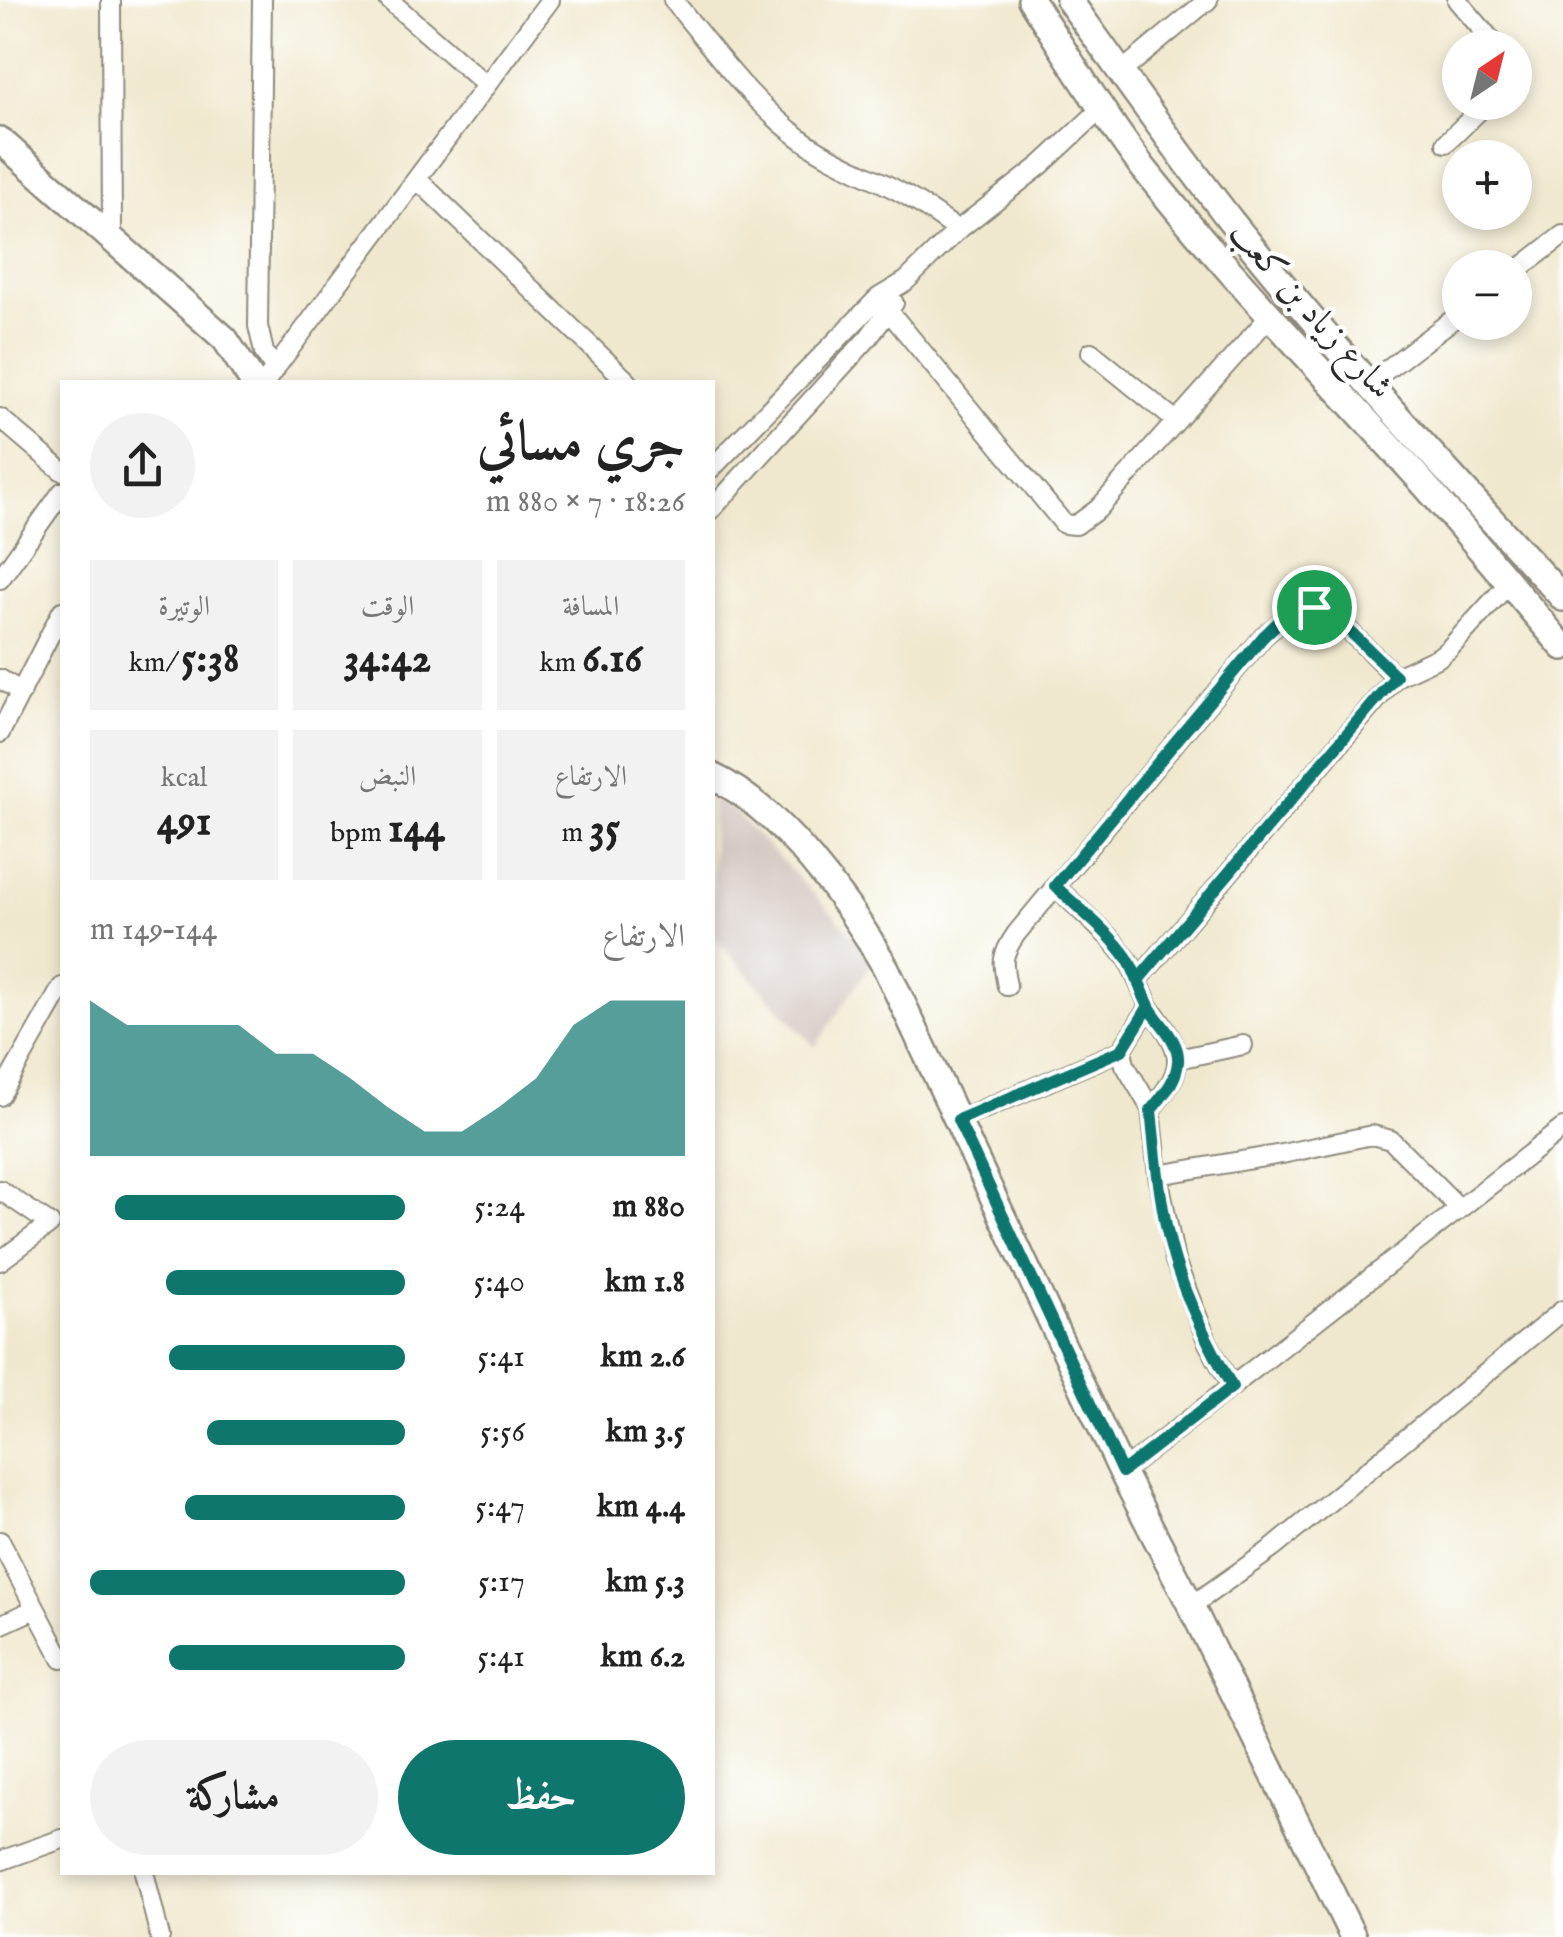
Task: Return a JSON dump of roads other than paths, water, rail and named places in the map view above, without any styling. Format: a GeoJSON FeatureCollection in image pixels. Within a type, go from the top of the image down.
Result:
{"type":"FeatureCollection","features":[{"type":"Feature","properties":{"kind":"street"},"geometry":{"type":"LineString","coordinates":[[111,0],[112,239]]}},
{"type":"Feature","properties":{"kind":"street"},"geometry":{"type":"LineString","coordinates":[[262,0],[258,326],[264,378]]}},
{"type":"Feature","properties":{"kind":"street"},"geometry":{"type":"LineString","coordinates":[[389,0],[486,85]]}},
{"type":"Feature","properties":{"kind":"street"},"geometry":{"type":"LineString","coordinates":[[264,378],[550,0]]}},
{"type":"Feature","properties":{"kind":"street"},"geometry":{"type":"LineString","coordinates":[[673,0],[749,92],[803,141],[900,192],[958,230]]}},
{"type":"Feature","properties":{"kind":"street","name":"شارع زياد بن كعب"},"geometry":{"type":"LineString","coordinates":[[1030,0],[1101,109],[1189,224],[1416,476],[1563,647]]}},
{"type":"Feature","properties":{"kind":"street","name":"شارع زياد بن كعب"},"geometry":{"type":"LineString","coordinates":[[1069,0],[1234,224],[1368,384],[1563,598]]}},
{"type":"Feature","properties":{"kind":"street"},"geometry":{"type":"LineString","coordinates":[[1120,72],[1208,0]]}},
{"type":"Feature","properties":{"kind":"street"},"geometry":{"type":"LineString","coordinates":[[1457,0],[1483,30]]}},
{"type":"Feature","properties":{"kind":"street"},"geometry":{"type":"LineString","coordinates":[[715,463],[958,230],[1041,164],[1101,109]]}},
{"type":"Feature","properties":{"kind":"street"},"geometry":{"type":"LineString","coordinates":[[1449,140],[1470,120]]}},
{"type":"Feature","properties":{"kind":"street"},"geometry":{"type":"LineString","coordinates":[[0,140],[264,378]]}},
{"type":"Feature","properties":{"kind":"street"},"geometry":{"type":"LineString","coordinates":[[417,179],[626,380]]}},
{"type":"Feature","properties":{"kind":"street"},"geometry":{"type":"LineString","coordinates":[[1532,259],[1563,235]]}},
{"type":"Feature","properties":{"kind":"street"},"geometry":{"type":"LineString","coordinates":[[884,305],[1064,524],[1076,525],[1098,508],[1270,316]]}},
{"type":"Feature","properties":{"kind":"street"},"geometry":{"type":"LineString","coordinates":[[715,506],[868,337],[884,305]]}},
{"type":"Feature","properties":{"kind":"street"},"geometry":{"type":"LineString","coordinates":[[1368,384],[1442,328]]}},
{"type":"Feature","properties":{"kind":"street"},"geometry":{"type":"LineString","coordinates":[[1091,352],[1176,421]]}},
{"type":"Feature","properties":{"kind":"street"},"geometry":{"type":"LineString","coordinates":[[0,418],[60,468]]}},
{"type":"Feature","properties":{"kind":"street"},"geometry":{"type":"LineString","coordinates":[[0,579],[60,495]]}},
{"type":"Feature","properties":{"kind":"street"},"geometry":{"type":"LineString","coordinates":[[1138,980],[1396,676],[1439,657],[1510,584]]}},
{"type":"Feature","properties":{"kind":"street"},"geometry":{"type":"LineString","coordinates":[[1007,986],[1002,964],[1004,952],[1263,637],[1293,611],[1306,606],[1332,614],[1396,676]]}},
{"type":"Feature","properties":{"kind":"street"},"geometry":{"type":"LineString","coordinates":[[0,733],[60,615]]}},
{"type":"Feature","properties":{"kind":"street"},"geometry":{"type":"LineString","coordinates":[[0,679],[22,692]]}},
{"type":"Feature","properties":{"kind":"street"},"geometry":{"type":"LineString","coordinates":[[715,778],[744,794],[777,824],[847,906],[886,968],[1122,1472],[1353,1937]]}},
{"type":"Feature","properties":{"kind":"street"},"geometry":{"type":"LineString","coordinates":[[1055,886],[1129,960],[1149,1006],[1169,1033],[1178,1059],[1170,1084],[1151,1110]]}},
{"type":"Feature","properties":{"kind":"street"},"geometry":{"type":"LineString","coordinates":[[0,1096],[60,991]]}},
{"type":"Feature","properties":{"kind":"street"},"geometry":{"type":"LineString","coordinates":[[958,1120],[1122,1050],[1149,1006]]}},
{"type":"Feature","properties":{"kind":"street"},"geometry":{"type":"LineString","coordinates":[[1178,1059],[1243,1044]]}},
{"type":"Feature","properties":{"kind":"street"},"geometry":{"type":"LineString","coordinates":[[1122,1050],[1131,1077],[1151,1110],[1158,1175],[1175,1261],[1208,1343],[1232,1387]]}},
{"type":"Feature","properties":{"kind":"street"},"geometry":{"type":"LineString","coordinates":[[1122,1472],[1563,1128]]}},
{"type":"Feature","properties":{"kind":"street"},"geometry":{"type":"LineString","coordinates":[[1158,1175],[1372,1135],[1391,1140],[1460,1208]]}},
{"type":"Feature","properties":{"kind":"street"},"geometry":{"type":"LineString","coordinates":[[0,1190],[56,1218],[0,1261]]}},
{"type":"Feature","properties":{"kind":"street"},"geometry":{"type":"LineString","coordinates":[[1191,1606],[1273,1548],[1563,1310]]}},
{"type":"Feature","properties":{"kind":"street"},"geometry":{"type":"LineString","coordinates":[[0,1541],[60,1655]]}},
{"type":"Feature","properties":{"kind":"street"},"geometry":{"type":"LineString","coordinates":[[0,1625],[35,1609]]}},
{"type":"Feature","properties":{"kind":"street"},"geometry":{"type":"LineString","coordinates":[[0,1861],[60,1840]]}},
{"type":"Feature","properties":{"kind":"street"},"geometry":{"type":"LineString","coordinates":[[145,1875],[160,1937]]}}]}
